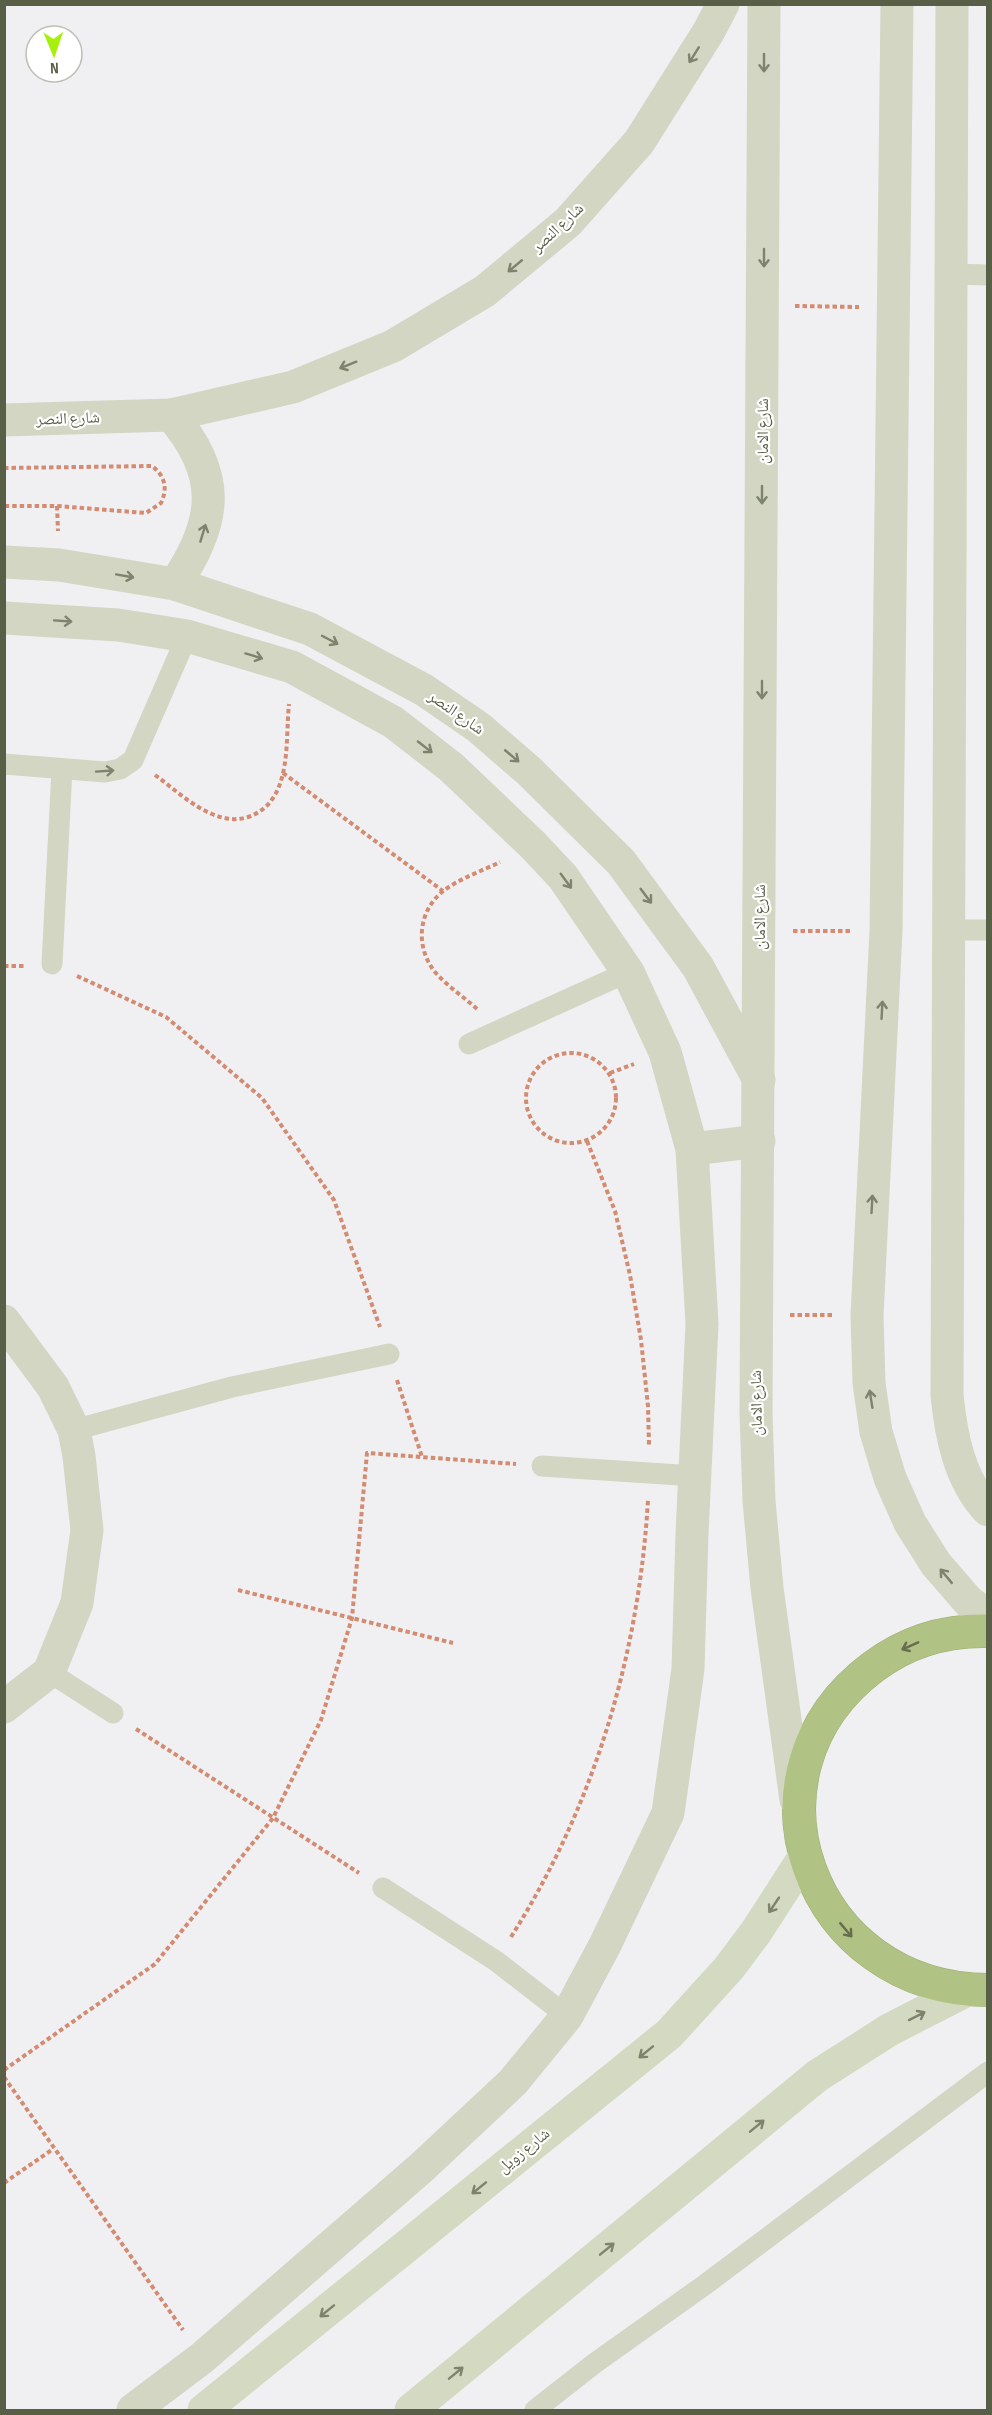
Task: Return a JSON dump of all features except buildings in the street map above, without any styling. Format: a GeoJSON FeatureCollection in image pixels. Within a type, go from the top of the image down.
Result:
{"type":"FeatureCollection","features":[{"type":"Feature","properties":{"kind":"highway"},"geometry":{"type":"LineString","coordinates":[[977,1990],[935,1986],[905,1975],[877,1959],[852,1938],[826,1904],[816,1886],[802,1841],[801,1786],[811,1747],[829,1711],[856,1680],[888,1656],[925,1639],[964,1631],[987,1631]]}},
{"type":"Feature","properties":{"kind":"main road","name":"شارع زويل"},"geometry":{"type":"LineString","coordinates":[[204,2410],[669,2034],[729,1968],[768,1914],[802,1841]]}},
{"type":"Feature","properties":{"kind":"main road"},"geometry":{"type":"LineString","coordinates":[[411,2410],[818,2076],[889,2030],[977,1990]]}},
{"type":"Feature","properties":{"kind":"street","name":"شارع النصر"},"geometry":{"type":"LineString","coordinates":[[4,420],[171,415],[293,387],[393,346],[485,291],[568,222],[639,142],[709,31],[723,4]]}},
{"type":"Feature","properties":{"kind":"street","name":"شارع الامان"},"geometry":{"type":"LineString","coordinates":[[764,4],[756,1413],[760,1512],[767,1588],[802,1841]]}},
{"type":"Feature","properties":{"kind":"street"},"geometry":{"type":"LineString","coordinates":[[897,4],[886,931],[867,1316],[870,1392],[876,1432],[890,1478],[910,1522],[936,1564],[968,1602],[987,1617]]}},
{"type":"Feature","properties":{"kind":"street"},"geometry":{"type":"LineString","coordinates":[[952,4],[946,1395],[951,1432],[961,1467],[987,1510]]}},
{"type":"Feature","properties":{"kind":"street"},"geometry":{"type":"LineString","coordinates":[[171,415],[190,437],[204,467],[209,501],[204,534],[189,564],[175,584]]}},
{"type":"Feature","properties":{"kind":"street","name":"شارع النصر"},"geometry":{"type":"LineString","coordinates":[[4,562],[59,565],[175,584],[310,629],[424,690],[478,727],[512,756],[621,862],[698,967],[759,1080]]}},
{"type":"Feature","properties":{"kind":"street"},"geometry":{"type":"LineString","coordinates":[[4,618],[118,625],[188,636],[291,667],[393,722],[451,767],[534,845],[563,877],[627,972],[665,1052],[692,1149],[702,1324],[688,1669],[668,1813],[605,1945],[567,2016],[513,2082],[421,2168],[202,2358],[133,2410]]}},
{"type":"Feature","properties":{"kind":"street"},"geometry":{"type":"LineString","coordinates":[[692,1149],[759,1141]]}},
{"type":"Feature","properties":{"kind":"street"},"geometry":{"type":"LineString","coordinates":[[4,1321],[53,1387],[74,1430],[87,1530],[77,1603],[49,1672],[4,1707]]}},
{"type":"Feature","properties":{"kind":"lane"},"geometry":{"type":"LineString","coordinates":[[951,274],[987,275]]}},
{"type":"Feature","properties":{"kind":"lane"},"geometry":{"type":"LineString","coordinates":[[4,764],[105,772],[120,769],[133,759],[188,636]]}},
{"type":"Feature","properties":{"kind":"lane"},"geometry":{"type":"LineString","coordinates":[[52,964],[62,769]]}},
{"type":"Feature","properties":{"kind":"lane"},"geometry":{"type":"LineString","coordinates":[[948,930],[987,930]]}},
{"type":"Feature","properties":{"kind":"lane"},"geometry":{"type":"LineString","coordinates":[[469,1044],[627,972]]}},
{"type":"Feature","properties":{"kind":"lane"},"geometry":{"type":"LineString","coordinates":[[74,1430],[232,1387],[389,1354]]}},
{"type":"Feature","properties":{"kind":"lane"},"geometry":{"type":"LineString","coordinates":[[542,1466],[695,1476]]}},
{"type":"Feature","properties":{"kind":"lane"},"geometry":{"type":"LineString","coordinates":[[49,1672],[113,1713]]}},
{"type":"Feature","properties":{"kind":"lane"},"geometry":{"type":"LineString","coordinates":[[382,1888],[496,1961],[567,2016]]}},
{"type":"Feature","properties":{"kind":"lane"},"geometry":{"type":"LineString","coordinates":[[535,2410],[987,2072]]}},
{"type":"Feature","properties":{"kind":"path"},"geometry":{"type":"LineString","coordinates":[[763,306],[893,307]]}},
{"type":"Feature","properties":{"kind":"path"},"geometry":{"type":"LineString","coordinates":[[4,468],[152,466],[163,478],[165,487],[161,503],[146,513],[57,506],[4,506]]}},
{"type":"Feature","properties":{"kind":"path"},"geometry":{"type":"LineString","coordinates":[[133,759],[209,813],[225,819],[241,819],[257,814],[270,803],[279,789],[283,773],[291,667]]}},
{"type":"Feature","properties":{"kind":"path"},"geometry":{"type":"LineString","coordinates":[[283,773],[444,891]]}},
{"type":"Feature","properties":{"kind":"path"},"geometry":{"type":"LineString","coordinates":[[500,1030],[435,972],[426,956],[421,939],[423,921],[430,904],[444,891],[534,845]]}},
{"type":"Feature","properties":{"kind":"path"},"geometry":{"type":"LineString","coordinates":[[760,930],[886,931]]}},
{"type":"Feature","properties":{"kind":"path"},"geometry":{"type":"LineString","coordinates":[[4,966],[52,964],[166,1017],[262,1098],[334,1200],[389,1354],[422,1457]]}},
{"type":"Feature","properties":{"kind":"path"},"geometry":{"type":"LineString","coordinates":[[576,1053],[595,1059],[610,1073],[617,1092],[614,1113],[604,1130],[587,1141],[567,1144],[547,1137],[532,1123],[526,1104],[527,1084],[538,1066],[555,1055],[576,1053]]}},
{"type":"Feature","properties":{"kind":"path"},"geometry":{"type":"LineString","coordinates":[[496,1961],[529,1908],[559,1850],[586,1791],[608,1729],[625,1666],[638,1602],[646,1537],[649,1473],[648,1406],[641,1340],[630,1275],[615,1211],[587,1141]]}},
{"type":"Feature","properties":{"kind":"path"},"geometry":{"type":"LineString","coordinates":[[756,1313],[867,1316]]}},
{"type":"Feature","properties":{"kind":"path"},"geometry":{"type":"LineString","coordinates":[[4,2070],[155,1964],[273,1818],[321,1720],[352,1618],[367,1454],[542,1466]]}},
{"type":"Feature","properties":{"kind":"path"},"geometry":{"type":"LineString","coordinates":[[238,1590],[453,1642]]}},
{"type":"Feature","properties":{"kind":"path"},"geometry":{"type":"LineString","coordinates":[[113,1713],[382,1888]]}},
{"type":"Feature","properties":{"kind":"path"},"geometry":{"type":"LineString","coordinates":[[4,2077],[202,2358]]}},
{"type":"Feature","properties":{"kind":"path"},"geometry":{"type":"LineString","coordinates":[[4,2183],[53,2149]]}}]}
